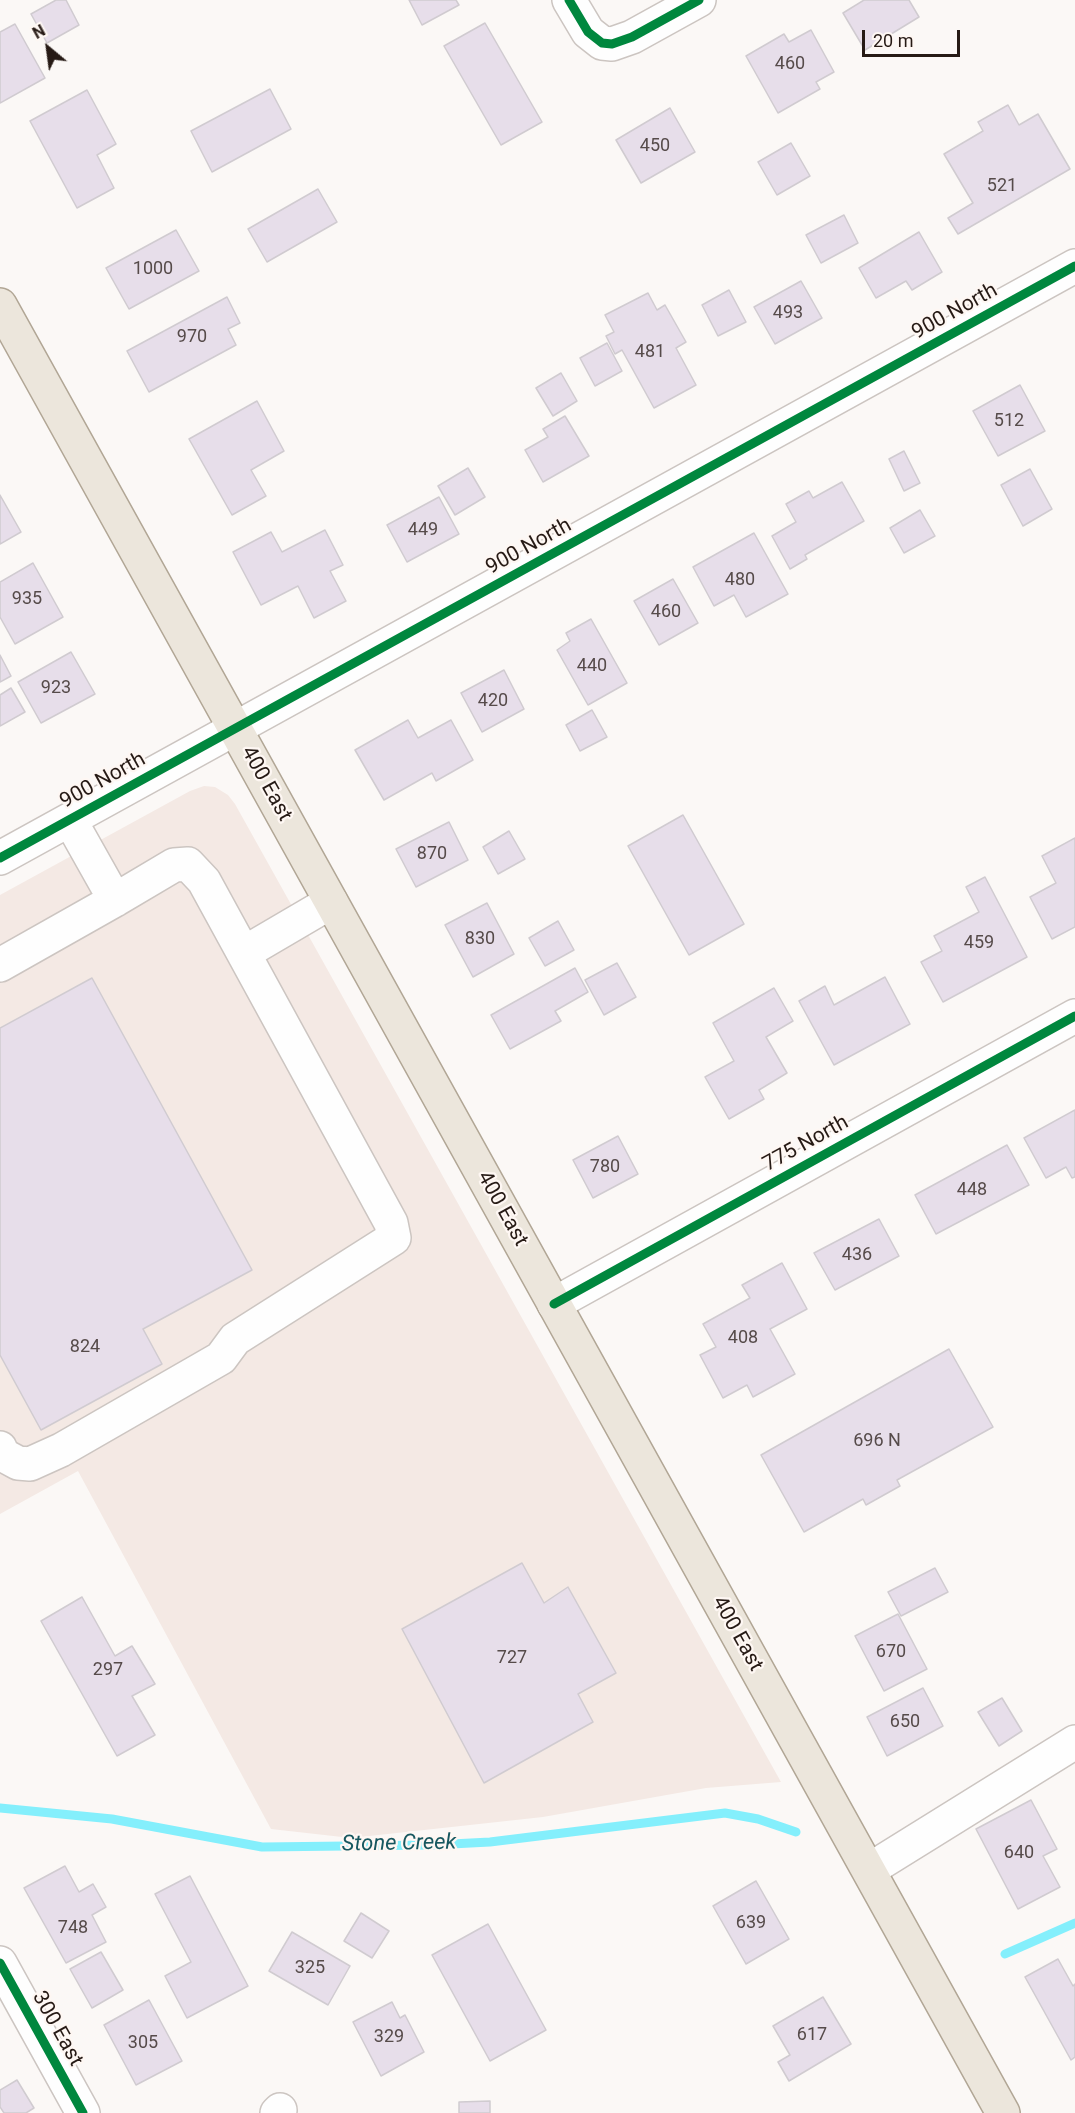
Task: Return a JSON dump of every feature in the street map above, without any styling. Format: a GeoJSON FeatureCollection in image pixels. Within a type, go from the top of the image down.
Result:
{"type":"FeatureCollection","features":[{"type":"Feature","properties":{"kind":"main road","name":"400 East"},"geometry":{"type":"LineString","coordinates":[[0,305],[1003,2113]]}},
{"type":"Feature","properties":{"kind":"street"},"geometry":{"type":"LineString","coordinates":[[570,0],[588,32],[602,43],[612,44],[622,42],[699,0]]}},
{"type":"Feature","properties":{"kind":"street","name":"900 North"},"geometry":{"type":"LineString","coordinates":[[0,858],[1075,266]]}},
{"type":"Feature","properties":{"kind":"street"},"geometry":{"type":"LineString","coordinates":[[70,820],[115,900]]}},
{"type":"Feature","properties":{"kind":"street"},"geometry":{"type":"LineString","coordinates":[[0,965],[174,865],[188,864],[204,881],[244,953],[392,1224],[394,1238],[235,1339],[221,1358],[61,1450],[30,1464],[18,1463],[3,1455],[0,1448]]}},
{"type":"Feature","properties":{"kind":"street"},"geometry":{"type":"LineString","coordinates":[[244,953],[331,902]]}},
{"type":"Feature","properties":{"kind":"street","name":"775 North"},"geometry":{"type":"LineString","coordinates":[[554,1304],[1075,1016]]}},
{"type":"Feature","properties":{"kind":"street"},"geometry":{"type":"LineString","coordinates":[[869,1870],[1075,1743]]}},
{"type":"Feature","properties":{"kind":"street","name":"300 East"},"geometry":{"type":"LineString","coordinates":[[0,1963],[84,2113]]}},
{"type":"Feature","properties":{"kind":"shaded area"},"geometry":{"type":"Polygon","coordinates":[[[204,786],[215,787],[228,795],[235,804],[781,1782],[706,1788],[543,1817],[351,1838],[271,1829],[78,1471],[0,1514],[0,895],[190,791],[204,786]]]}},
{"type":"Feature","properties":{"kind":"building"},"geometry":{"type":"Polygon","coordinates":[[[56,0],[66,0],[79,25],[47,43],[31,14],[56,0]]]}},
{"type":"Feature","properties":{"kind":"building"},"geometry":{"type":"Polygon","coordinates":[[[409,0],[456,0],[459,5],[422,25],[409,0]]]}},
{"type":"Feature","properties":{"kind":"building"},"geometry":{"type":"Polygon","coordinates":[[[864,0],[909,0],[919,17],[865,50],[843,13],[864,0]]]}},
{"type":"Feature","properties":{"kind":"building"},"geometry":{"type":"Polygon","coordinates":[[[485,23],[542,122],[501,145],[444,46],[485,23]]]}},
{"type":"Feature","properties":{"kind":"building"},"geometry":{"type":"Polygon","coordinates":[[[15,24],[45,78],[0,103],[0,32],[15,24]]]}},
{"type":"Feature","properties":{"kind":"building"},"geometry":{"type":"Polygon","coordinates":[[[811,30],[834,72],[816,82],[820,89],[778,113],[746,56],[784,34],[789,42],[811,30]]]}},
{"type":"Feature","properties":{"kind":"building"},"geometry":{"type":"Polygon","coordinates":[[[270,89],[291,129],[212,172],[191,131],[270,89]]]}},
{"type":"Feature","properties":{"kind":"building"},"geometry":{"type":"Polygon","coordinates":[[[87,90],[116,144],[97,155],[114,188],[77,208],[30,121],[87,90]]]}},
{"type":"Feature","properties":{"kind":"building"},"geometry":{"type":"Polygon","coordinates":[[[1008,105],[1019,125],[1038,114],[1070,169],[958,234],[948,218],[973,203],[944,154],[983,131],[978,122],[1008,105]]]}},
{"type":"Feature","properties":{"kind":"building"},"geometry":{"type":"Polygon","coordinates":[[[670,108],[695,152],[641,183],[616,140],[670,108]]]}},
{"type":"Feature","properties":{"kind":"building"},"geometry":{"type":"Polygon","coordinates":[[[791,143],[810,176],[777,195],[758,162],[791,143]]]}},
{"type":"Feature","properties":{"kind":"building"},"geometry":{"type":"Polygon","coordinates":[[[318,189],[337,222],[267,262],[248,229],[318,189]]]}},
{"type":"Feature","properties":{"kind":"building"},"geometry":{"type":"Polygon","coordinates":[[[844,215],[858,243],[821,263],[806,235],[844,215]]]}},
{"type":"Feature","properties":{"kind":"building"},"geometry":{"type":"Polygon","coordinates":[[[176,230],[199,271],[129,309],[106,268],[176,230]]]}},
{"type":"Feature","properties":{"kind":"building"},"geometry":{"type":"Polygon","coordinates":[[[919,232],[942,272],[912,290],[906,281],[876,298],[859,268],[919,232]]]}},
{"type":"Feature","properties":{"kind":"building"},"geometry":{"type":"Polygon","coordinates":[[[801,281],[822,318],[775,344],[754,307],[801,281]]]}},
{"type":"Feature","properties":{"kind":"building"},"geometry":{"type":"Polygon","coordinates":[[[729,290],[746,322],[718,336],[702,305],[729,290]]]}},
{"type":"Feature","properties":{"kind":"building"},"geometry":{"type":"Polygon","coordinates":[[[648,293],[657,310],[665,305],[686,342],[676,348],[696,385],[654,408],[622,350],[615,354],[606,336],[614,332],[605,315],[648,293]]]}},
{"type":"Feature","properties":{"kind":"building"},"geometry":{"type":"Polygon","coordinates":[[[227,297],[240,323],[228,329],[236,345],[149,392],[127,351],[227,297]]]}},
{"type":"Feature","properties":{"kind":"building"},"geometry":{"type":"Polygon","coordinates":[[[607,343],[622,371],[595,386],[580,358],[607,343]]]}},
{"type":"Feature","properties":{"kind":"building"},"geometry":{"type":"Polygon","coordinates":[[[561,373],[577,401],[553,416],[536,388],[561,373]]]}},
{"type":"Feature","properties":{"kind":"building"},"geometry":{"type":"Polygon","coordinates":[[[1020,385],[1045,431],[998,456],[973,411],[1020,385]]]}},
{"type":"Feature","properties":{"kind":"building"},"geometry":{"type":"Polygon","coordinates":[[[257,401],[284,451],[251,470],[266,496],[232,515],[189,439],[257,401]]]}},
{"type":"Feature","properties":{"kind":"building"},"geometry":{"type":"Polygon","coordinates":[[[565,416],[589,456],[543,482],[525,450],[548,437],[543,429],[565,416]]]}},
{"type":"Feature","properties":{"kind":"building"},"geometry":{"type":"Polygon","coordinates":[[[904,451],[920,483],[904,491],[889,459],[904,451]]]}},
{"type":"Feature","properties":{"kind":"building"},"geometry":{"type":"Polygon","coordinates":[[[468,468],[485,497],[455,515],[438,486],[468,468]]]}},
{"type":"Feature","properties":{"kind":"building"},"geometry":{"type":"Polygon","coordinates":[[[1030,469],[1052,509],[1023,526],[1001,485],[1030,469]]]}},
{"type":"Feature","properties":{"kind":"building"},"geometry":{"type":"Polygon","coordinates":[[[842,482],[864,521],[805,555],[807,559],[790,569],[772,536],[796,522],[786,504],[809,491],[813,498],[842,482]]]}},
{"type":"Feature","properties":{"kind":"building"},"geometry":{"type":"Polygon","coordinates":[[[0,495],[21,532],[0,544],[0,495]]]}},
{"type":"Feature","properties":{"kind":"building"},"geometry":{"type":"Polygon","coordinates":[[[439,497],[459,534],[407,562],[387,525],[439,497]]]}},
{"type":"Feature","properties":{"kind":"building"},"geometry":{"type":"Polygon","coordinates":[[[920,510],[935,536],[904,553],[890,528],[920,510]]]}},
{"type":"Feature","properties":{"kind":"building"},"geometry":{"type":"Polygon","coordinates":[[[325,530],[343,565],[330,571],[346,601],[314,618],[298,586],[261,605],[233,552],[271,532],[282,552],[325,530]]]}},
{"type":"Feature","properties":{"kind":"building"},"geometry":{"type":"Polygon","coordinates":[[[754,533],[788,594],[746,617],[734,595],[714,606],[693,567],[754,533]]]}},
{"type":"Feature","properties":{"kind":"building"},"geometry":{"type":"Polygon","coordinates":[[[33,563],[63,617],[15,644],[0,617],[0,582],[33,563]]]}},
{"type":"Feature","properties":{"kind":"building"},"geometry":{"type":"Polygon","coordinates":[[[673,579],[698,623],[659,645],[634,601],[673,579]]]}},
{"type":"Feature","properties":{"kind":"building"},"geometry":{"type":"Polygon","coordinates":[[[591,619],[627,683],[588,705],[557,650],[570,641],[566,633],[591,619]]]}},
{"type":"Feature","properties":{"kind":"building"},"geometry":{"type":"Polygon","coordinates":[[[71,652],[95,694],[41,723],[18,682],[71,652]]]}},
{"type":"Feature","properties":{"kind":"building"},"geometry":{"type":"Polygon","coordinates":[[[0,655],[11,676],[0,682],[0,655]]]}},
{"type":"Feature","properties":{"kind":"building"},"geometry":{"type":"Polygon","coordinates":[[[504,670],[524,709],[482,732],[461,693],[504,670]]]}},
{"type":"Feature","properties":{"kind":"building"},"geometry":{"type":"Polygon","coordinates":[[[11,688],[25,712],[0,726],[0,695],[11,688]]]}},
{"type":"Feature","properties":{"kind":"building"},"geometry":{"type":"Polygon","coordinates":[[[592,710],[607,737],[580,751],[566,725],[592,710]]]}},
{"type":"Feature","properties":{"kind":"building"},"geometry":{"type":"Polygon","coordinates":[[[408,720],[418,738],[451,720],[473,760],[436,781],[432,773],[384,800],[355,750],[408,720]]]}},
{"type":"Feature","properties":{"kind":"building"},"geometry":{"type":"Polygon","coordinates":[[[683,815],[744,924],[689,955],[628,846],[683,815]]]}},
{"type":"Feature","properties":{"kind":"building"},"geometry":{"type":"Polygon","coordinates":[[[449,822],[468,860],[416,887],[396,849],[449,822]]]}},
{"type":"Feature","properties":{"kind":"building"},"geometry":{"type":"Polygon","coordinates":[[[509,831],[525,859],[498,874],[483,847],[509,831]]]}},
{"type":"Feature","properties":{"kind":"building"},"geometry":{"type":"Polygon","coordinates":[[[1075,838],[1075,927],[1052,939],[1030,897],[1056,883],[1042,856],[1075,838]]]}},
{"type":"Feature","properties":{"kind":"building"},"geometry":{"type":"Polygon","coordinates":[[[985,877],[1027,957],[943,1002],[921,962],[942,951],[934,936],[979,912],[966,887],[985,877]]]}},
{"type":"Feature","properties":{"kind":"building"},"geometry":{"type":"Polygon","coordinates":[[[487,903],[514,954],[473,977],[445,925],[487,903]]]}},
{"type":"Feature","properties":{"kind":"building"},"geometry":{"type":"Polygon","coordinates":[[[558,921],[574,950],[545,966],[529,938],[558,921]]]}},
{"type":"Feature","properties":{"kind":"building"},"geometry":{"type":"Polygon","coordinates":[[[617,963],[636,997],[604,1015],[585,980],[617,963]]]}},
{"type":"Feature","properties":{"kind":"building"},"geometry":{"type":"Polygon","coordinates":[[[575,968],[588,992],[555,1011],[561,1021],[510,1049],[491,1015],[575,968]]]}},
{"type":"Feature","properties":{"kind":"building"},"geometry":{"type":"Polygon","coordinates":[[[885,977],[910,1024],[834,1065],[799,1001],[825,986],[834,1005],[885,977]]]}},
{"type":"Feature","properties":{"kind":"building"},"geometry":{"type":"Polygon","coordinates":[[[92,978],[252,1270],[143,1329],[162,1364],[41,1430],[0,1355],[0,1028],[92,978]]]}},
{"type":"Feature","properties":{"kind":"building"},"geometry":{"type":"Polygon","coordinates":[[[774,988],[793,1021],[766,1037],[787,1073],[759,1090],[764,1099],[729,1119],[705,1077],[734,1061],[713,1023],[774,988]]]}},
{"type":"Feature","properties":{"kind":"building"},"geometry":{"type":"Polygon","coordinates":[[[1075,1110],[1075,1177],[1072,1178],[1066,1167],[1046,1178],[1024,1138],[1075,1110]]]}},
{"type":"Feature","properties":{"kind":"building"},"geometry":{"type":"Polygon","coordinates":[[[618,1136],[638,1174],[593,1198],[573,1160],[618,1136]]]}},
{"type":"Feature","properties":{"kind":"building"},"geometry":{"type":"Polygon","coordinates":[[[1007,1145],[1029,1185],[936,1234],[915,1195],[1007,1145]]]}},
{"type":"Feature","properties":{"kind":"building"},"geometry":{"type":"Polygon","coordinates":[[[879,1219],[899,1256],[835,1290],[814,1253],[879,1219]]]}},
{"type":"Feature","properties":{"kind":"building"},"geometry":{"type":"Polygon","coordinates":[[[782,1263],[807,1309],[770,1329],[795,1374],[753,1397],[747,1385],[723,1398],[700,1355],[716,1347],[703,1324],[750,1298],[742,1285],[782,1263]]]}},
{"type":"Feature","properties":{"kind":"building"},"geometry":{"type":"Polygon","coordinates":[[[949,1349],[993,1427],[897,1480],[900,1486],[866,1505],[863,1499],[804,1532],[761,1455],[949,1349]]]}},
{"type":"Feature","properties":{"kind":"building"},"geometry":{"type":"Polygon","coordinates":[[[522,1563],[544,1603],[568,1587],[616,1673],[578,1694],[593,1722],[484,1783],[402,1629],[522,1563]]]}},
{"type":"Feature","properties":{"kind":"building"},"geometry":{"type":"Polygon","coordinates":[[[935,1568],[948,1592],[901,1616],[888,1592],[935,1568]]]}},
{"type":"Feature","properties":{"kind":"building"},"geometry":{"type":"Polygon","coordinates":[[[82,1597],[115,1656],[132,1646],[155,1684],[132,1696],[155,1735],[117,1756],[41,1621],[82,1597]]]}},
{"type":"Feature","properties":{"kind":"building"},"geometry":{"type":"Polygon","coordinates":[[[898,1614],[927,1669],[884,1691],[855,1636],[898,1614]]]}},
{"type":"Feature","properties":{"kind":"building"},"geometry":{"type":"Polygon","coordinates":[[[923,1688],[943,1726],[887,1756],[867,1717],[923,1688]]]}},
{"type":"Feature","properties":{"kind":"building"},"geometry":{"type":"Polygon","coordinates":[[[1002,1698],[1022,1731],[999,1746],[978,1712],[1002,1698]]]}},
{"type":"Feature","properties":{"kind":"building"},"geometry":{"type":"Polygon","coordinates":[[[1031,1800],[1057,1849],[1043,1856],[1060,1887],[1018,1909],[976,1829],[1031,1800]]]}},
{"type":"Feature","properties":{"kind":"building"},"geometry":{"type":"Polygon","coordinates":[[[65,1866],[79,1892],[93,1884],[106,1907],[92,1915],[106,1942],[66,1963],[24,1888],[65,1866]]]}},
{"type":"Feature","properties":{"kind":"building"},"geometry":{"type":"Polygon","coordinates":[[[190,1876],[248,1986],[187,2018],[165,1976],[191,1962],[155,1894],[190,1876]]]}},
{"type":"Feature","properties":{"kind":"building"},"geometry":{"type":"Polygon","coordinates":[[[756,1881],[789,1939],[746,1964],[713,1906],[756,1881]]]}},
{"type":"Feature","properties":{"kind":"building"},"geometry":{"type":"Polygon","coordinates":[[[361,1913],[389,1931],[372,1958],[344,1941],[361,1913]]]}},
{"type":"Feature","properties":{"kind":"building"},"geometry":{"type":"Polygon","coordinates":[[[488,1924],[546,2030],[490,2061],[432,1955],[488,1924]]]}},
{"type":"Feature","properties":{"kind":"building"},"geometry":{"type":"Polygon","coordinates":[[[292,1932],[350,1966],[328,2005],[269,1971],[292,1932]]]}},
{"type":"Feature","properties":{"kind":"building"},"geometry":{"type":"Polygon","coordinates":[[[101,1952],[123,1990],[92,2008],[70,1969],[101,1952]]]}},
{"type":"Feature","properties":{"kind":"building"},"geometry":{"type":"Polygon","coordinates":[[[1058,1959],[1073,1986],[1075,1984],[1075,2057],[1071,2060],[1025,1977],[1058,1959]]]}},
{"type":"Feature","properties":{"kind":"building"},"geometry":{"type":"Polygon","coordinates":[[[823,1997],[851,2044],[789,2081],[778,2062],[790,2055],[773,2026],[823,1997]]]}},
{"type":"Feature","properties":{"kind":"building"},"geometry":{"type":"Polygon","coordinates":[[[149,2000],[182,2061],[136,2085],[104,2025],[149,2000]]]}},
{"type":"Feature","properties":{"kind":"building"},"geometry":{"type":"Polygon","coordinates":[[[392,2002],[400,2018],[405,2015],[424,2052],[381,2076],[353,2022],[392,2002]]]}},
{"type":"Feature","properties":{"kind":"building"},"geometry":{"type":"Polygon","coordinates":[[[17,2080],[34,2108],[26,2113],[4,2113],[0,2107],[0,2090],[17,2080]]]}},
{"type":"Feature","properties":{"kind":"building"},"geometry":{"type":"Polygon","coordinates":[[[490,2101],[490,2113],[459,2113],[459,2102],[490,2101]]]}},
{"type":"Feature","properties":{"kind":"waterway","name":"Stone Creek"},"geometry":{"type":"LineString","coordinates":[[0,1808],[112,1819],[262,1847],[490,1842],[725,1813],[758,1819],[796,1832]]}},
{"type":"Feature","properties":{"kind":"waterway","name":"Stone Creek"},"geometry":{"type":"LineString","coordinates":[[1005,1954],[1075,1923]]}},
{"type":"Feature","properties":{"kind":"cycle path"},"geometry":{"type":"LineString","coordinates":[[569,0],[588,32],[602,43],[612,44],[632,37],[699,0]]}},
{"type":"Feature","properties":{"kind":"cycle path"},"geometry":{"type":"LineString","coordinates":[[0,858],[1075,266]]}},
{"type":"Feature","properties":{"kind":"cycle path"},"geometry":{"type":"LineString","coordinates":[[554,1304],[1075,1016]]}},
{"type":"Feature","properties":{"kind":"cycle path"},"geometry":{"type":"LineString","coordinates":[[0,1963],[83,2113]]}}]}
